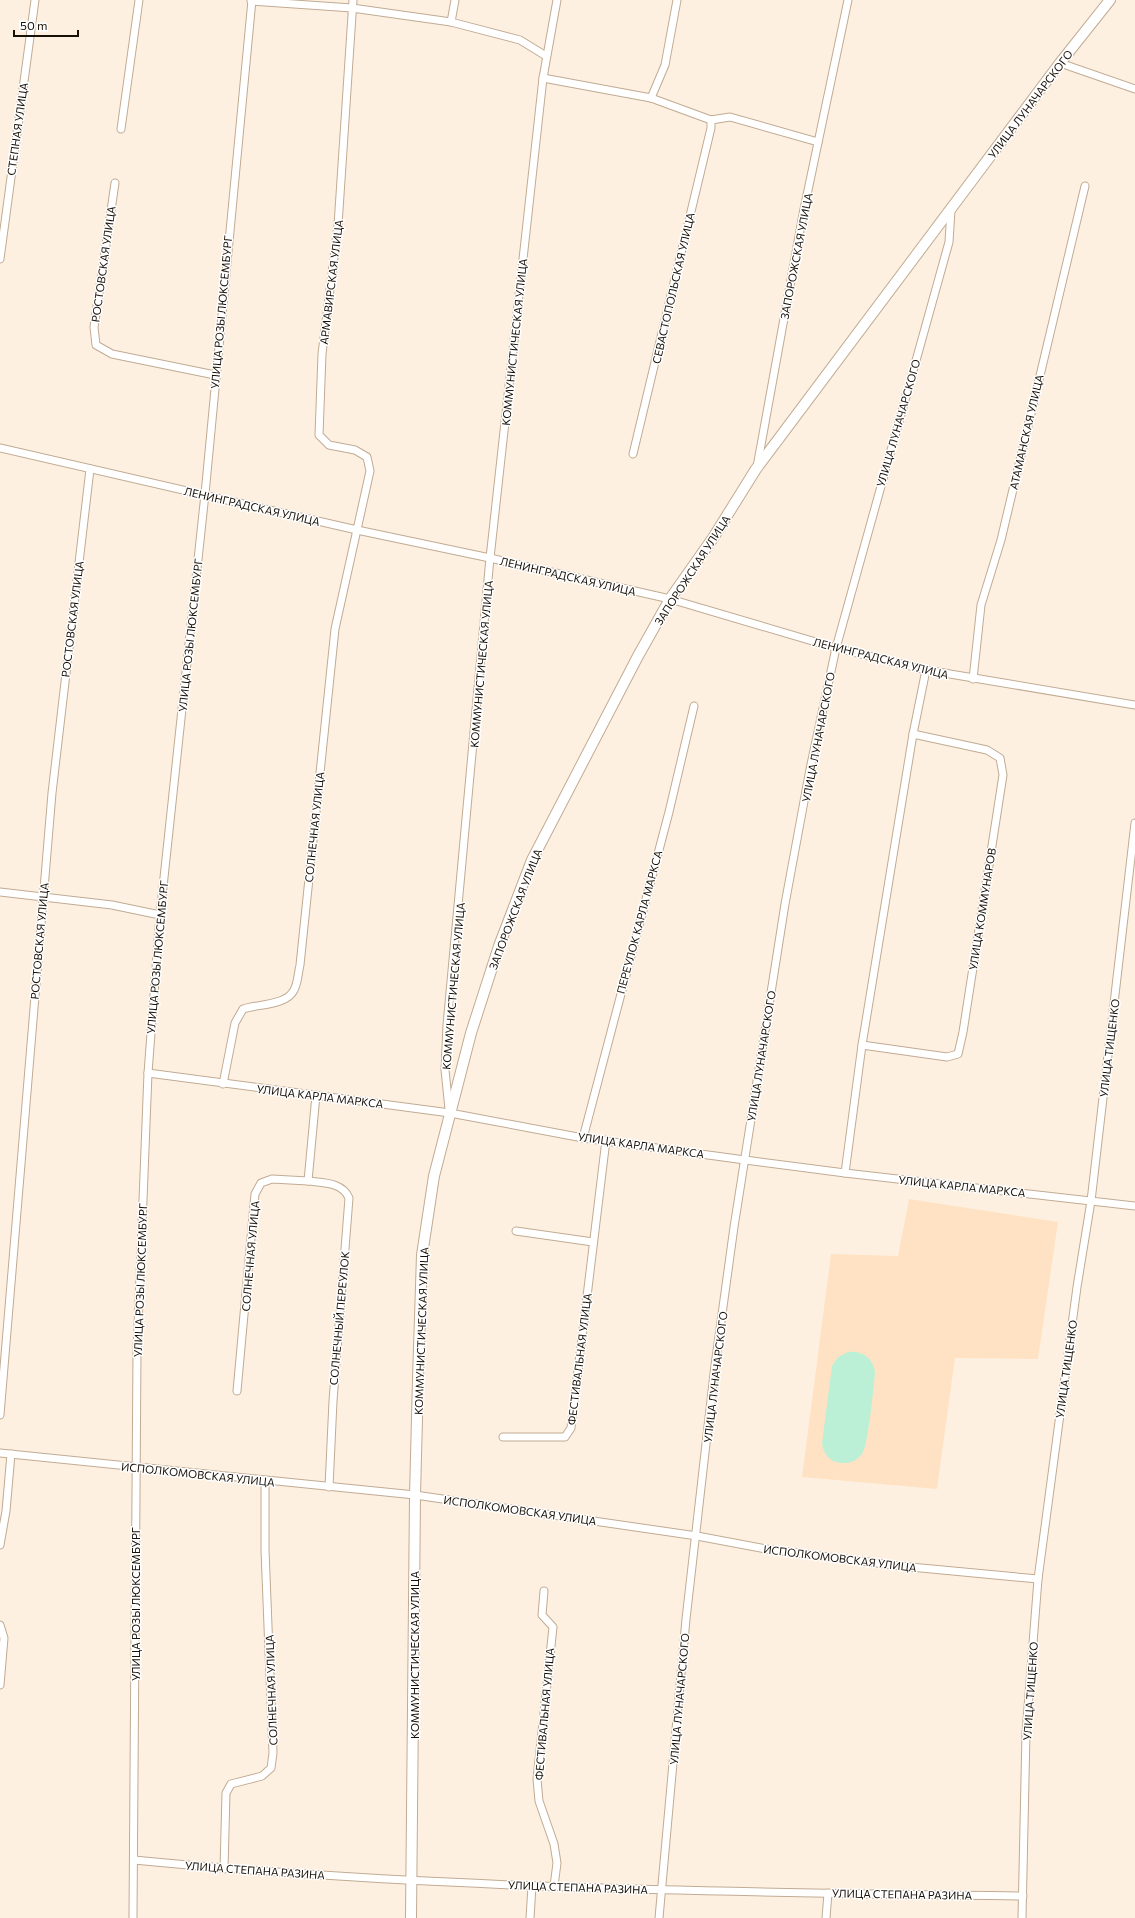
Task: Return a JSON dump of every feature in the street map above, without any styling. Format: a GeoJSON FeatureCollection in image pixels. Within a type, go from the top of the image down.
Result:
{"type":"FeatureCollection","features":[{"type":"Feature","properties":{"kind":"main road","name":"УЛИЦА ЛУНАЧАРСКОГО"},"geometry":{"type":"LineString","coordinates":[[756,469],[1060,63],[1110,0]]}},
{"type":"Feature","properties":{"kind":"main road","name":"ЗАПОРОЖСКАЯ УЛИЦА"},"geometry":{"type":"LineString","coordinates":[[450,1113],[471,1033],[498,946],[532,860],[638,656],[670,599],[714,538],[756,469]]}},
{"type":"Feature","properties":{"kind":"main road","name":"КОММУНИСТИЧЕСКАЯ УЛИЦА"},"geometry":{"type":"LineString","coordinates":[[411,1918],[415,1495],[422,1255],[434,1176],[450,1113]]}},
{"type":"Feature","properties":{"kind":"street","name":"СТЕПНАЯ УЛИЦА"},"geometry":{"type":"LineString","coordinates":[[0,259],[35,0]]}},
{"type":"Feature","properties":{"kind":"street"},"geometry":{"type":"LineString","coordinates":[[121,129],[139,0]]}},
{"type":"Feature","properties":{"kind":"street","name":"АРМАВИРСКАЯ УЛИЦА"},"geometry":{"type":"LineString","coordinates":[[353,0],[338,225],[322,354],[319,435],[329,445],[355,450],[367,457],[370,471],[357,530]]}},
{"type":"Feature","properties":{"kind":"street"},"geometry":{"type":"LineString","coordinates":[[451,22],[455,0]]}},
{"type":"Feature","properties":{"kind":"street","name":"КОММУНИСТИЧЕСКАЯ УЛИЦА"},"geometry":{"type":"LineString","coordinates":[[450,1113],[445,1070],[448,1025],[490,558],[543,78],[557,0]]}},
{"type":"Feature","properties":{"kind":"street"},"geometry":{"type":"LineString","coordinates":[[651,98],[665,65],[677,0]]}},
{"type":"Feature","properties":{"kind":"street","name":"ЗАПОРОЖСКАЯ УЛИЦА"},"geometry":{"type":"LineString","coordinates":[[756,469],[818,142],[848,0]]}},
{"type":"Feature","properties":{"kind":"street"},"geometry":{"type":"LineString","coordinates":[[252,1],[352,8],[451,22],[520,40],[546,56]]}},
{"type":"Feature","properties":{"kind":"street","name":"УЛИЦА РОЗЫ ЛЮКСЕМБУРГ"},"geometry":{"type":"LineString","coordinates":[[133,1918],[137,1352],[148,1073],[160,915],[205,494],[252,1]]}},
{"type":"Feature","properties":{"kind":"street"},"geometry":{"type":"LineString","coordinates":[[1060,63],[1135,89]]}},
{"type":"Feature","properties":{"kind":"street"},"geometry":{"type":"LineString","coordinates":[[543,78],[651,98],[711,120],[730,117],[818,142]]}},
{"type":"Feature","properties":{"kind":"street","name":"СЕВАСТОПОЛЬСКАЯ УЛИЦА"},"geometry":{"type":"LineString","coordinates":[[633,454],[711,128],[711,120]]}},
{"type":"Feature","properties":{"kind":"street","name":"РОСТОВСКАЯ УЛИЦА"},"geometry":{"type":"LineString","coordinates":[[115,183],[94,327],[96,345],[112,354],[216,375]]}},
{"type":"Feature","properties":{"kind":"street","name":"АТАМАНСКАЯ УЛИЦА"},"geometry":{"type":"LineString","coordinates":[[973,679],[981,605],[1001,540],[1085,186]]}},
{"type":"Feature","properties":{"kind":"street","name":"УЛИЦА ЛУНАЧАРСКОГО"},"geometry":{"type":"LineString","coordinates":[[659,1918],[686,1619],[697,1536],[715,1365],[734,1227],[785,904],[810,769],[836,648],[949,242],[951,210]]}},
{"type":"Feature","properties":{"kind":"street","name":"ЛЕНИНГРАДСКАЯ УЛИЦА"},"geometry":{"type":"LineString","coordinates":[[0,448],[357,530],[490,558],[670,599],[836,648],[926,670],[1135,705]]}},
{"type":"Feature","properties":{"kind":"street","name":"РОСТОВСКАЯ УЛИЦА"},"geometry":{"type":"LineString","coordinates":[[0,1415],[43,898],[60,715],[90,469]]}},
{"type":"Feature","properties":{"kind":"street","name":"СОЛНЕЧНАЯ УЛИЦА"},"geometry":{"type":"LineString","coordinates":[[223,1084],[235,1023],[243,1008],[277,1002],[289,998],[295,989],[300,965],[335,629],[357,530]]}},
{"type":"Feature","properties":{"kind":"street"},"geometry":{"type":"LineString","coordinates":[[845,1173],[862,1045],[913,734],[926,670]]}},
{"type":"Feature","properties":{"kind":"street","name":"ПЕРЕУЛОК КАРЛА МАРКСА"},"geometry":{"type":"LineString","coordinates":[[583,1138],[669,812],[694,706]]}},
{"type":"Feature","properties":{"kind":"street","name":"УЛИЦА КОММУНАРОВ"},"geometry":{"type":"LineString","coordinates":[[862,1045],[947,1057],[958,1054],[963,1032],[1003,775],[1000,758],[987,750],[913,734]]}},
{"type":"Feature","properties":{"kind":"street","name":"УЛИЦА ТИЩЕНКО"},"geometry":{"type":"LineString","coordinates":[[1022,1918],[1026,1733],[1038,1579],[1077,1288],[1091,1201],[1135,823]]}},
{"type":"Feature","properties":{"kind":"street"},"geometry":{"type":"LineString","coordinates":[[0,892],[112,906],[160,915]]}},
{"type":"Feature","properties":{"kind":"street","name":"УЛИЦА КАРЛА МАРКСА"},"geometry":{"type":"LineString","coordinates":[[148,1073],[450,1113],[583,1138],[745,1160],[1135,1206]]}},
{"type":"Feature","properties":{"kind":"street"},"geometry":{"type":"LineString","coordinates":[[308,1181],[316,1095]]}},
{"type":"Feature","properties":{"kind":"street","name":"ФЕСТИВАЛЬНАЯ УЛИЦА"},"geometry":{"type":"LineString","coordinates":[[503,1437],[565,1437],[571,1428],[606,1140]]}},
{"type":"Feature","properties":{"kind":"street","name":"СОЛНЕЧНАЯ УЛИЦА"},"geometry":{"type":"LineString","coordinates":[[237,1391],[255,1194],[261,1183],[272,1179],[308,1181]]}},
{"type":"Feature","properties":{"kind":"street","name":"СОЛНЕЧНЫЙ ПЕРЕУЛОК"},"geometry":{"type":"LineString","coordinates":[[308,1181],[338,1186],[346,1190],[349,1198],[333,1401],[329,1487]]}},
{"type":"Feature","properties":{"kind":"street"},"geometry":{"type":"LineString","coordinates":[[516,1231],[593,1242]]}},
{"type":"Feature","properties":{"kind":"street","name":"ИСПОЛКОМОВСКАЯ УЛИЦА"},"geometry":{"type":"LineString","coordinates":[[0,1453],[415,1495],[697,1536],[766,1549],[900,1566],[1038,1579]]}},
{"type":"Feature","properties":{"kind":"street"},"geometry":{"type":"LineString","coordinates":[[0,1545],[6,1511],[11,1454]]}},
{"type":"Feature","properties":{"kind":"street","name":"СОЛНЕЧНАЯ УЛИЦА"},"geometry":{"type":"LineString","coordinates":[[224,1869],[226,1793],[231,1784],[262,1776],[271,1768],[273,1753],[265,1550],[265,1481]]}},
{"type":"Feature","properties":{"kind":"street","name":"ФЕСТИВАЛЬНАЯ УЛИЦА"},"geometry":{"type":"LineString","coordinates":[[544,1591],[542,1615],[553,1627],[537,1779],[539,1801],[554,1844],[557,1863],[554,1886]]}},
{"type":"Feature","properties":{"kind":"street"},"geometry":{"type":"LineString","coordinates":[[0,1625],[4,1638],[0,1685]]}},
{"type":"Feature","properties":{"kind":"street","name":"УЛИЦА СТЕПАНА РАЗИНА"},"geometry":{"type":"LineString","coordinates":[[134,1860],[224,1869],[412,1881],[532,1886],[662,1890],[1023,1896]]}},
{"type":"Feature","properties":{"kind":"street"},"geometry":{"type":"LineString","coordinates":[[530,1918],[532,1886]]}},
{"type":"Feature","properties":{"kind":"street"},"geometry":{"type":"LineString","coordinates":[[826,1918],[828,1893]]}},
{"type":"Feature","properties":{"kind":"shaded area"},"geometry":{"type":"Polygon","coordinates":[[[909,1199],[1058,1222],[1038,1359],[955,1358],[937,1489],[802,1477],[831,1254],[898,1256],[909,1199]]]}},
{"type":"Feature","properties":{"kind":"green space"},"geometry":{"type":"Polygon","coordinates":[[[848,1352],[858,1352],[866,1356],[872,1363],[875,1372],[865,1447],[858,1458],[851,1462],[844,1463],[836,1462],[830,1459],[824,1452],[822,1443],[832,1366],[838,1357],[848,1352]]]}}]}
